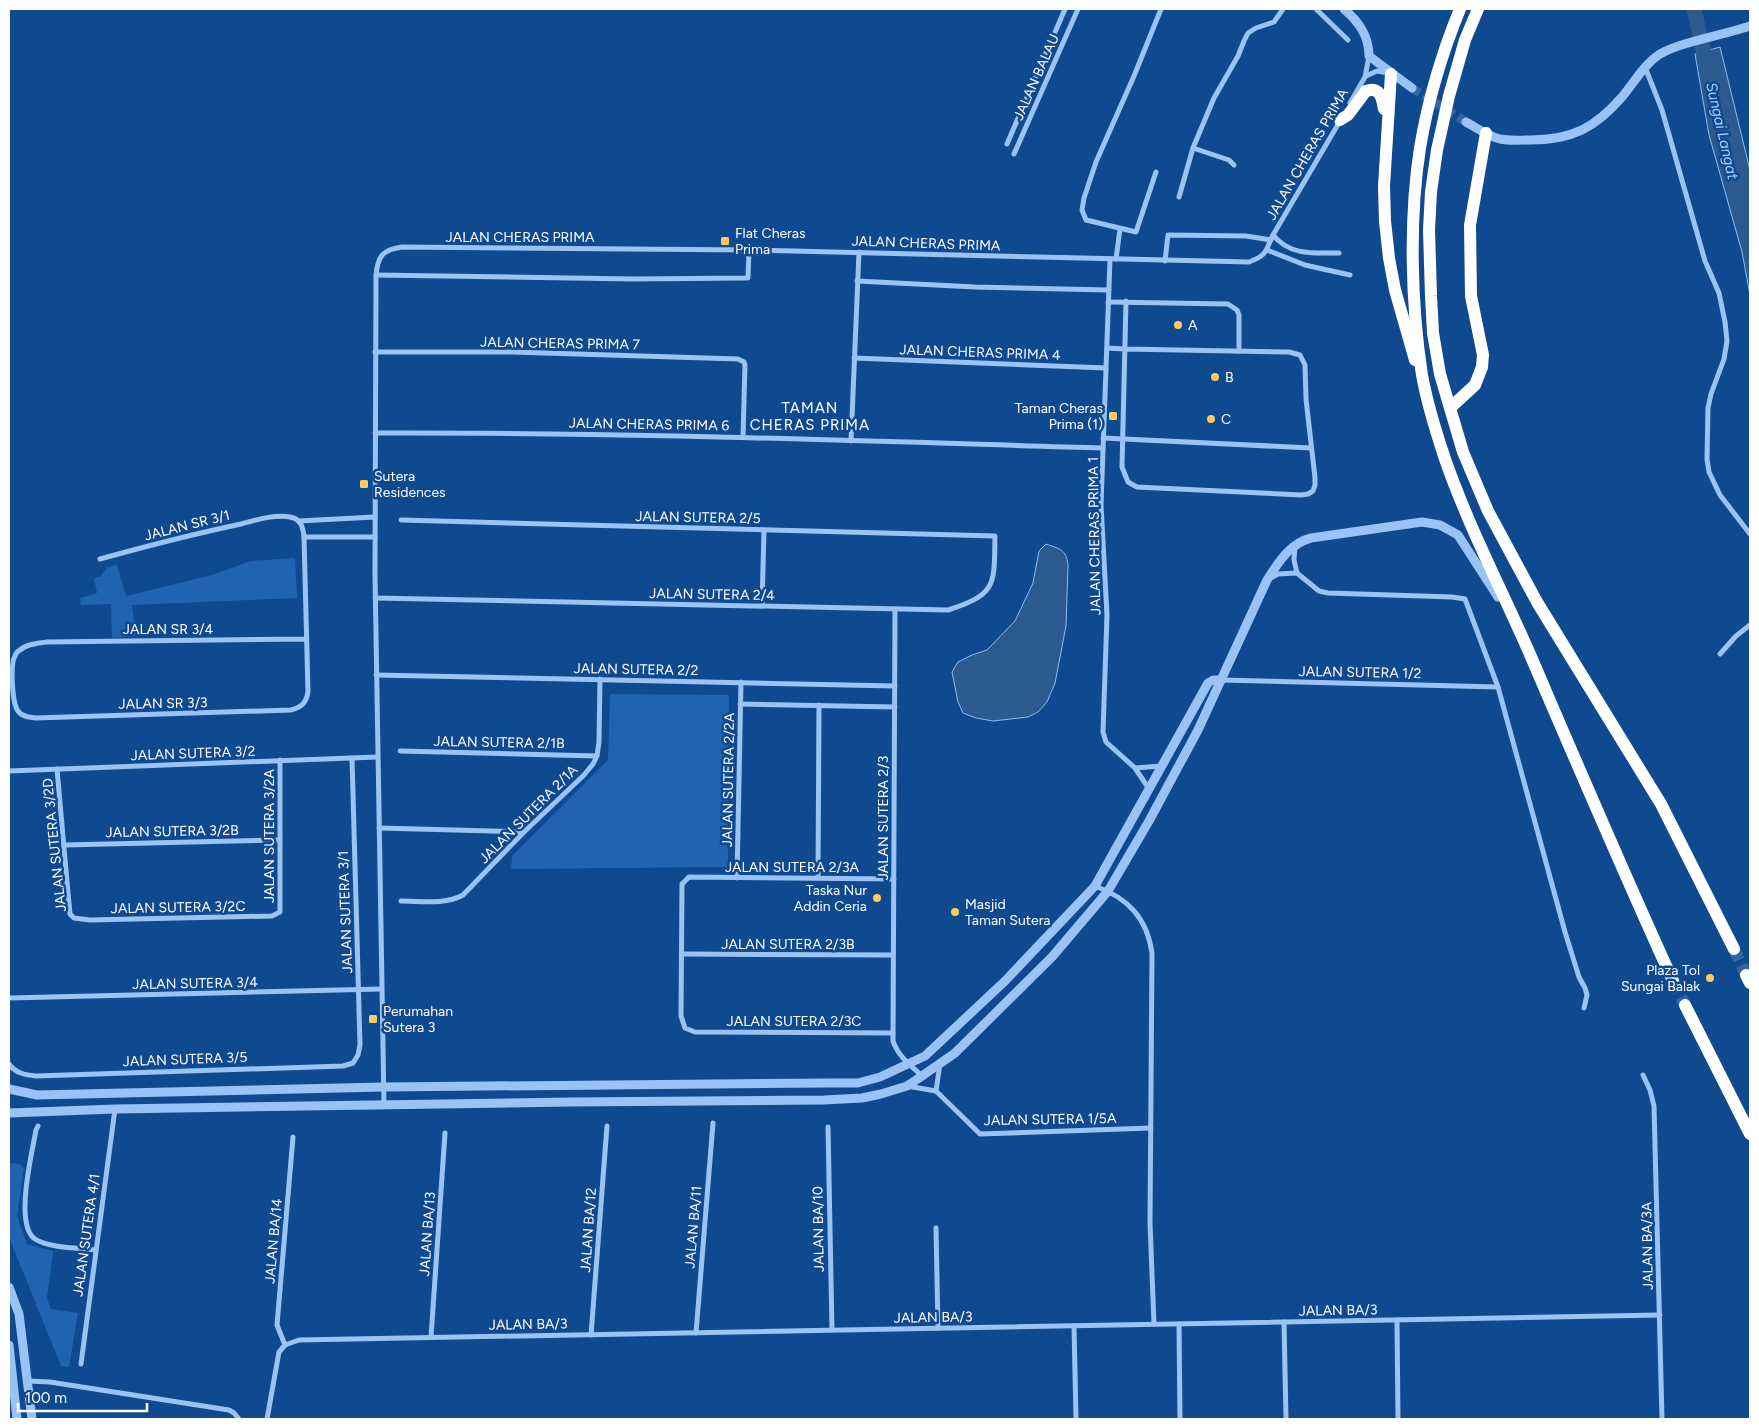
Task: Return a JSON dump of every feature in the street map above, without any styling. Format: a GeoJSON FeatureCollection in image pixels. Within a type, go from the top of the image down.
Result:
{"type":"FeatureCollection","features":[{"type":"Feature","properties":{"kind":"highway"},"geometry":{"type":"LineString","coordinates":[[1460,9],[1443,55],[1430,103],[1420,146],[1415,188],[1415,296],[1422,375],[1430,407],[1456,488],[1631,889],[1673,980]]}},
{"type":"Feature","properties":{"kind":"highway"},"geometry":{"type":"LineString","coordinates":[[1478,9],[1465,40],[1449,96],[1437,150],[1431,192],[1430,230],[1433,333],[1440,374],[1463,452],[1488,510],[1537,602],[1661,804],[1734,949]]}},
{"type":"Feature","properties":{"kind":"highway"},"geometry":{"type":"LineString","coordinates":[[1391,74],[1384,186],[1385,221],[1395,290],[1413,356],[1422,375]]}},
{"type":"Feature","properties":{"kind":"highway"},"geometry":{"type":"LineString","coordinates":[[1340,120],[1348,115],[1366,91],[1370,89],[1379,92],[1381,96],[1387,126]]}},
{"type":"Feature","properties":{"kind":"highway"},"geometry":{"type":"LineString","coordinates":[[1450,408],[1475,385],[1482,367],[1483,355],[1471,296],[1470,225],[1486,133]]}},
{"type":"Feature","properties":{"kind":"highway"},"geometry":{"type":"LineString","coordinates":[[1686,1005],[1750,1134]]}},
{"type":"Feature","properties":{"kind":"street"},"geometry":{"type":"LineString","coordinates":[[1007,144],[1065,9]]}},
{"type":"Feature","properties":{"kind":"street","name":"JALAN BALAU"},"geometry":{"type":"LineString","coordinates":[[1014,154],[1078,9]]}},
{"type":"Feature","properties":{"kind":"street"},"geometry":{"type":"LineString","coordinates":[[1156,172],[1136,232],[1119,231],[1086,220],[1082,210],[1084,198],[1096,162],[1161,9]]}},
{"type":"Feature","properties":{"kind":"street"},"geometry":{"type":"LineString","coordinates":[[1179,197],[1193,148],[1214,98],[1238,56],[1248,33],[1274,22],[1283,9]]}},
{"type":"Feature","properties":{"kind":"street"},"geometry":{"type":"LineString","coordinates":[[1316,9],[1348,40]]}},
{"type":"Feature","properties":{"kind":"street"},"geometry":{"type":"LineString","coordinates":[[1344,9],[1362,28],[1368,42],[1369,56],[1412,88]]}},
{"type":"Feature","properties":{"kind":"street"},"geometry":{"type":"LineString","coordinates":[[1466,122],[1500,139],[1546,140],[1574,135],[1585,130],[1604,116],[1622,97],[1645,67],[1658,55],[1677,47],[1750,26]]}},
{"type":"Feature","properties":{"kind":"street","name":"JALAN CHERAS PRIMA"},"geometry":{"type":"LineString","coordinates":[[376,275],[377,263],[382,255],[390,249],[402,247],[749,250],[1249,262],[1261,258],[1267,250],[1272,237],[1365,77],[1369,56]]}},
{"type":"Feature","properties":{"kind":"street"},"geometry":{"type":"LineString","coordinates":[[1645,67],[1662,110],[1705,261],[1719,293],[1725,322],[1727,341],[1724,359],[1708,408],[1707,459],[1709,472],[1720,496],[1750,534]]}},
{"type":"Feature","properties":{"kind":"street"},"geometry":{"type":"LineString","coordinates":[[1365,77],[1377,71],[1391,74]]}},
{"type":"Feature","properties":{"kind":"street"},"geometry":{"type":"LineString","coordinates":[[1193,148],[1229,160],[1234,164]]}},
{"type":"Feature","properties":{"kind":"street"},"geometry":{"type":"LineString","coordinates":[[1116,259],[1119,231]]}},
{"type":"Feature","properties":{"kind":"street"},"geometry":{"type":"LineString","coordinates":[[1165,260],[1168,235],[1272,237],[1294,250],[1313,253],[1339,253]]}},
{"type":"Feature","properties":{"kind":"street"},"geometry":{"type":"LineString","coordinates":[[384,1105],[375,598],[376,275],[748,278],[749,250]]}},
{"type":"Feature","properties":{"kind":"street"},"geometry":{"type":"LineString","coordinates":[[1267,250],[1305,265],[1350,275]]}},
{"type":"Feature","properties":{"kind":"street"},"geometry":{"type":"LineString","coordinates":[[851,441],[859,252]]}},
{"type":"Feature","properties":{"kind":"street","name":"JALAN CHERAS PRIMA 1"},"geometry":{"type":"LineString","coordinates":[[1110,259],[1101,505],[1107,615],[1103,732],[1106,742],[1135,768],[1149,789]]}},
{"type":"Feature","properties":{"kind":"street"},"geometry":{"type":"LineString","coordinates":[[857,281],[975,287],[1108,290]]}},
{"type":"Feature","properties":{"kind":"street"},"geometry":{"type":"LineString","coordinates":[[1106,348],[1125,349],[1289,352],[1300,355],[1305,365],[1311,448],[1316,485],[1313,491],[1308,494],[1136,487],[1128,482],[1122,467],[1124,438],[1125,349],[1126,301]]}},
{"type":"Feature","properties":{"kind":"street"},"geometry":{"type":"LineString","coordinates":[[1108,302],[1228,304],[1233,306],[1239,315],[1239,351]]}},
{"type":"Feature","properties":{"kind":"street","name":"JALAN CHERAS PRIMA 7"},"geometry":{"type":"LineString","coordinates":[[375,352],[512,352],[738,360],[744,362],[743,437]]}},
{"type":"Feature","properties":{"kind":"street","name":"JALAN CHERAS PRIMA 4"},"geometry":{"type":"LineString","coordinates":[[854,358],[1106,368]]}},
{"type":"Feature","properties":{"kind":"street","name":"JALAN CHERAS PRIMA 6"},"geometry":{"type":"LineString","coordinates":[[375,433],[743,437],[1103,448]]}},
{"type":"Feature","properties":{"kind":"street"},"geometry":{"type":"LineString","coordinates":[[1103,438],[1311,448]]}},
{"type":"Feature","properties":{"kind":"street","name":"JALAN SR 3/1"},"geometry":{"type":"LineString","coordinates":[[100,559],[192,534],[280,516],[291,517],[299,521]]}},
{"type":"Feature","properties":{"kind":"street"},"geometry":{"type":"LineString","coordinates":[[306,639],[304,537],[303,528],[299,521],[375,517]]}},
{"type":"Feature","properties":{"kind":"street","name":"JALAN SUTERA 2/5"},"geometry":{"type":"LineString","coordinates":[[401,520],[995,536]]}},
{"type":"Feature","properties":{"kind":"street"},"geometry":{"type":"LineString","coordinates":[[9,1113],[115,1109],[824,1100],[862,1098],[907,1086],[955,1053],[1052,958],[1108,891],[1198,730],[1267,580],[1276,565],[1295,544],[1310,538],[1422,522],[1440,525],[1458,535],[1521,634]]}},
{"type":"Feature","properties":{"kind":"street"},"geometry":{"type":"LineString","coordinates":[[762,606],[764,530]]}},
{"type":"Feature","properties":{"kind":"street","name":"JALAN SUTERA 2/4"},"geometry":{"type":"LineString","coordinates":[[375,598],[948,610],[972,602],[982,596],[991,585],[994,572],[995,536]]}},
{"type":"Feature","properties":{"kind":"street"},"geometry":{"type":"LineString","coordinates":[[304,537],[375,537]]}},
{"type":"Feature","properties":{"kind":"street"},"geometry":{"type":"LineString","coordinates":[[1295,544],[1294,560],[1297,574]]}},
{"type":"Feature","properties":{"kind":"street"},"geometry":{"type":"LineString","coordinates":[[1267,580],[1278,574],[1297,574],[1319,591],[1328,593],[1465,599],[1498,687],[1565,932],[1587,995],[1584,1008]]}},
{"type":"Feature","properties":{"kind":"street","name":"JALAN SUTERA 2/3"},"geometry":{"type":"LineString","coordinates":[[896,609],[893,1041],[896,1049],[922,1076]]}},
{"type":"Feature","properties":{"kind":"street"},"geometry":{"type":"LineString","coordinates":[[1720,654],[1736,636],[1750,625]]}},
{"type":"Feature","properties":{"kind":"street","name":"JALAN SR 3/4"},"geometry":{"type":"LineString","coordinates":[[18,711],[15,703],[12,667],[15,656],[21,649],[31,644],[140,640],[306,639]]}},
{"type":"Feature","properties":{"kind":"street","name":"JALAN SR 3/3"},"geometry":{"type":"LineString","coordinates":[[18,711],[25,716],[35,718],[291,710],[300,707],[307,701],[306,639]]}},
{"type":"Feature","properties":{"kind":"street","name":"JALAN SUTERA 2/2"},"geometry":{"type":"LineString","coordinates":[[376,675],[895,686]]}},
{"type":"Feature","properties":{"kind":"street"},"geometry":{"type":"LineString","coordinates":[[597,756],[600,679]]}},
{"type":"Feature","properties":{"kind":"street"},"geometry":{"type":"LineString","coordinates":[[9,1090],[37,1095],[383,1087],[858,1083],[880,1077],[925,1056],[981,1005],[1095,886],[1208,683],[1213,680],[1221,680]]}},
{"type":"Feature","properties":{"kind":"street","name":"JALAN SUTERA 1/2"},"geometry":{"type":"LineString","coordinates":[[1221,680],[1498,687]]}},
{"type":"Feature","properties":{"kind":"street","name":"JALAN SUTERA 2/2A"},"geometry":{"type":"LineString","coordinates":[[737,878],[741,682]]}},
{"type":"Feature","properties":{"kind":"street"},"geometry":{"type":"LineString","coordinates":[[740,704],[895,707]]}},
{"type":"Feature","properties":{"kind":"street"},"geometry":{"type":"LineString","coordinates":[[818,878],[819,705]]}},
{"type":"Feature","properties":{"kind":"street","name":"JALAN SUTERA 2/1B"},"geometry":{"type":"LineString","coordinates":[[400,751],[597,756]]}},
{"type":"Feature","properties":{"kind":"street","name":"JALAN SUTERA 2/1A"},"geometry":{"type":"LineString","coordinates":[[401,901],[447,901],[462,895],[584,775],[597,756]]}},
{"type":"Feature","properties":{"kind":"street","name":"JALAN SUTERA 3/2"},"geometry":{"type":"LineString","coordinates":[[9,771],[378,757]]}},
{"type":"Feature","properties":{"kind":"street","name":"JALAN SUTERA 3/1"},"geometry":{"type":"LineString","coordinates":[[352,758],[360,1045],[354,1063]]}},
{"type":"Feature","properties":{"kind":"street","name":"JALAN SUTERA 3/2A"},"geometry":{"type":"LineString","coordinates":[[280,760],[280,912]]}},
{"type":"Feature","properties":{"kind":"street"},"geometry":{"type":"LineString","coordinates":[[1135,768],[1161,766]]}},
{"type":"Feature","properties":{"kind":"street","name":"JALAN SUTERA 3/2D"},"geometry":{"type":"LineString","coordinates":[[57,769],[70,914],[74,918]]}},
{"type":"Feature","properties":{"kind":"street"},"geometry":{"type":"LineString","coordinates":[[378,828],[524,832]]}},
{"type":"Feature","properties":{"kind":"street","name":"JALAN SUTERA 3/2B"},"geometry":{"type":"LineString","coordinates":[[64,845],[280,840]]}},
{"type":"Feature","properties":{"kind":"street","name":"JALAN SUTERA 2/3A"},"geometry":{"type":"LineString","coordinates":[[682,954],[682,884],[689,878],[894,879]]}},
{"type":"Feature","properties":{"kind":"street"},"geometry":{"type":"LineString","coordinates":[[1095,886],[1108,891],[1136,912],[1145,924],[1150,938],[1153,972],[1150,1223],[1154,1324]]}},
{"type":"Feature","properties":{"kind":"street","name":"JALAN SUTERA 3/2C"},"geometry":{"type":"LineString","coordinates":[[74,918],[81,920],[272,916],[280,912]]}},
{"type":"Feature","properties":{"kind":"street","name":"JALAN SUTERA 2/3B"},"geometry":{"type":"LineString","coordinates":[[682,954],[893,955]]}},
{"type":"Feature","properties":{"kind":"street","name":"JALAN SUTERA 2/3C"},"geometry":{"type":"LineString","coordinates":[[682,954],[681,1016],[685,1028],[695,1032],[893,1033]]}},
{"type":"Feature","properties":{"kind":"street","name":"JALAN SUTERA 3/4"},"geometry":{"type":"LineString","coordinates":[[9,998],[381,989]]}},
{"type":"Feature","properties":{"kind":"street","name":"JALAN SUTERA 3/5"},"geometry":{"type":"LineString","coordinates":[[9,1064],[17,1072],[36,1076],[343,1066],[354,1063]]}},
{"type":"Feature","properties":{"kind":"street"},"geometry":{"type":"LineString","coordinates":[[907,1086],[936,1091],[940,1064]]}},
{"type":"Feature","properties":{"kind":"street","name":"JALAN BA/3A"},"geometry":{"type":"LineString","coordinates":[[1643,1075],[1650,1090],[1654,1106],[1662,1419]]}},
{"type":"Feature","properties":{"kind":"street","name":"JALAN SUTERA 1/5A"},"geometry":{"type":"LineString","coordinates":[[936,1091],[980,1134],[1152,1128]]}},
{"type":"Feature","properties":{"kind":"street","name":"JALAN SUTERA 4/1"},"geometry":{"type":"LineString","coordinates":[[81,1364],[115,1109]]}},
{"type":"Feature","properties":{"kind":"street"},"geometry":{"type":"LineString","coordinates":[[9,1119],[21,1112]]}},
{"type":"Feature","properties":{"kind":"street","name":"JALAN BA/11"},"geometry":{"type":"LineString","coordinates":[[696,1333],[713,1122]]}},
{"type":"Feature","properties":{"kind":"street"},"geometry":{"type":"LineString","coordinates":[[38,1126],[34,1139],[24,1211],[29,1232],[33,1238],[39,1241],[57,1246],[96,1250]]}},
{"type":"Feature","properties":{"kind":"street","name":"JALAN BA/12"},"geometry":{"type":"LineString","coordinates":[[591,1334],[607,1126]]}},
{"type":"Feature","properties":{"kind":"street","name":"JALAN BA/10"},"geometry":{"type":"LineString","coordinates":[[828,1127],[832,1330]]}},
{"type":"Feature","properties":{"kind":"street","name":"JALAN BA/13"},"geometry":{"type":"LineString","coordinates":[[431,1337],[445,1133]]}},
{"type":"Feature","properties":{"kind":"street","name":"JALAN BA/14"},"geometry":{"type":"LineString","coordinates":[[284,1346],[277,1325],[293,1137]]}},
{"type":"Feature","properties":{"kind":"street"},"geometry":{"type":"LineString","coordinates":[[936,1228],[938,1328]]}},
{"type":"Feature","properties":{"kind":"street"},"geometry":{"type":"LineString","coordinates":[[9,1287],[19,1314],[32,1419]]}},
{"type":"Feature","properties":{"kind":"street","name":"JALAN BA/3"},"geometry":{"type":"LineString","coordinates":[[284,1346],[299,1340],[431,1337],[1660,1316]]}},
{"type":"Feature","properties":{"kind":"street"},"geometry":{"type":"LineString","coordinates":[[1397,1320],[1398,1419]]}},
{"type":"Feature","properties":{"kind":"street"},"geometry":{"type":"LineString","coordinates":[[1284,1322],[1286,1419]]}},
{"type":"Feature","properties":{"kind":"street"},"geometry":{"type":"LineString","coordinates":[[1179,1324],[1180,1419]]}},
{"type":"Feature","properties":{"kind":"street"},"geometry":{"type":"LineString","coordinates":[[1074,1326],[1076,1419]]}},
{"type":"Feature","properties":{"kind":"street"},"geometry":{"type":"LineString","coordinates":[[9,1345],[16,1419]]}},
{"type":"Feature","properties":{"kind":"street"},"geometry":{"type":"LineString","coordinates":[[267,1419],[277,1357],[284,1346]]}},
{"type":"Feature","properties":{"kind":"street"},"geometry":{"type":"LineString","coordinates":[[11,1379],[50,1382],[229,1410],[234,1412],[238,1419]]}},
{"type":"Feature","properties":{"kind":"shaded area"},"geometry":{"type":"Polygon","coordinates":[[[295,558],[297,598],[132,605],[136,636],[112,638],[111,604],[81,605],[80,598],[97,593],[94,578],[101,576],[107,567],[117,565],[126,596],[212,575],[251,561],[295,558]]]}},
{"type":"Feature","properties":{"kind":"shaded area"},"geometry":{"type":"Polygon","coordinates":[[[610,694],[729,695],[728,867],[511,869],[512,856],[608,760],[610,694]]]}},
{"type":"Feature","properties":{"kind":"shaded area"},"geometry":{"type":"Polygon","coordinates":[[[9,1163],[20,1164],[24,1169],[17,1216],[27,1244],[53,1251],[47,1298],[51,1309],[78,1313],[69,1367],[61,1366],[9,1237],[9,1163]]]}},
{"type":"Feature","properties":{"kind":"water"},"geometry":{"type":"Polygon","coordinates":[[[1720,47],[1750,170],[1750,295],[1742,252],[1709,135],[1695,54],[1720,47]]]}},
{"type":"Feature","properties":{"kind":"water"},"geometry":{"type":"Polygon","coordinates":[[[1046,544],[1062,550],[1068,565],[1066,626],[1055,683],[1047,702],[1038,712],[1028,717],[993,721],[963,713],[958,702],[952,672],[958,662],[987,650],[1015,621],[1033,583],[1039,551],[1046,544]]]}},
{"type":"Feature","properties":{"kind":"waterway","name":"Sungai Langat"},"geometry":{"type":"LineString","coordinates":[[1694,9],[1708,71]]}},
{"type":"Feature","properties":{"kind":"tunnel"},"geometry":{"type":"LineString","coordinates":[[1412,88],[1466,122]]}},
{"type":"Feature","properties":{"kind":"tunnel"},"geometry":{"type":"LineString","coordinates":[[1734,949],[1746,975]]}},
{"type":"Feature","properties":{"kind":"tunnel"},"geometry":{"type":"LineString","coordinates":[[1673,981],[1685,1005]]}},
{"type":"Feature","properties":{"kind":"place","name":"Flat Cheras Prima"},"geometry":{"type":"Point","coordinates":[725,241]}},
{"type":"Feature","properties":{"kind":"place","name":"A"},"geometry":{"type":"Point","coordinates":[1178,325]}},
{"type":"Feature","properties":{"kind":"place","name":"B"},"geometry":{"type":"Point","coordinates":[1215,377]}},
{"type":"Feature","properties":{"kind":"place","name":"Taman Cheras Prima (1)"},"geometry":{"type":"Point","coordinates":[1113,416]}},
{"type":"Feature","properties":{"kind":"place","name":"C"},"geometry":{"type":"Point","coordinates":[1211,419]}},
{"type":"Feature","properties":{"kind":"place","name":"Sutera Residences"},"geometry":{"type":"Point","coordinates":[364,484]}},
{"type":"Feature","properties":{"kind":"place","name":"Taska Nur Addin Ceria"},"geometry":{"type":"Point","coordinates":[877,898]}},
{"type":"Feature","properties":{"kind":"place","name":"Masjid Taman Sutera"},"geometry":{"type":"Point","coordinates":[955,912]}},
{"type":"Feature","properties":{"kind":"place","name":"Plaza Tol Sungai Balak"},"geometry":{"type":"Point","coordinates":[1710,978]}},
{"type":"Feature","properties":{"kind":"place","name":"Perumahan Sutera 3"},"geometry":{"type":"Point","coordinates":[373,1019]}},
{"type":"Feature","properties":{"kind":"district","name":"TAMAN CHERAS PRIMA"},"geometry":{"type":"Point","coordinates":[810,416]}}]}
